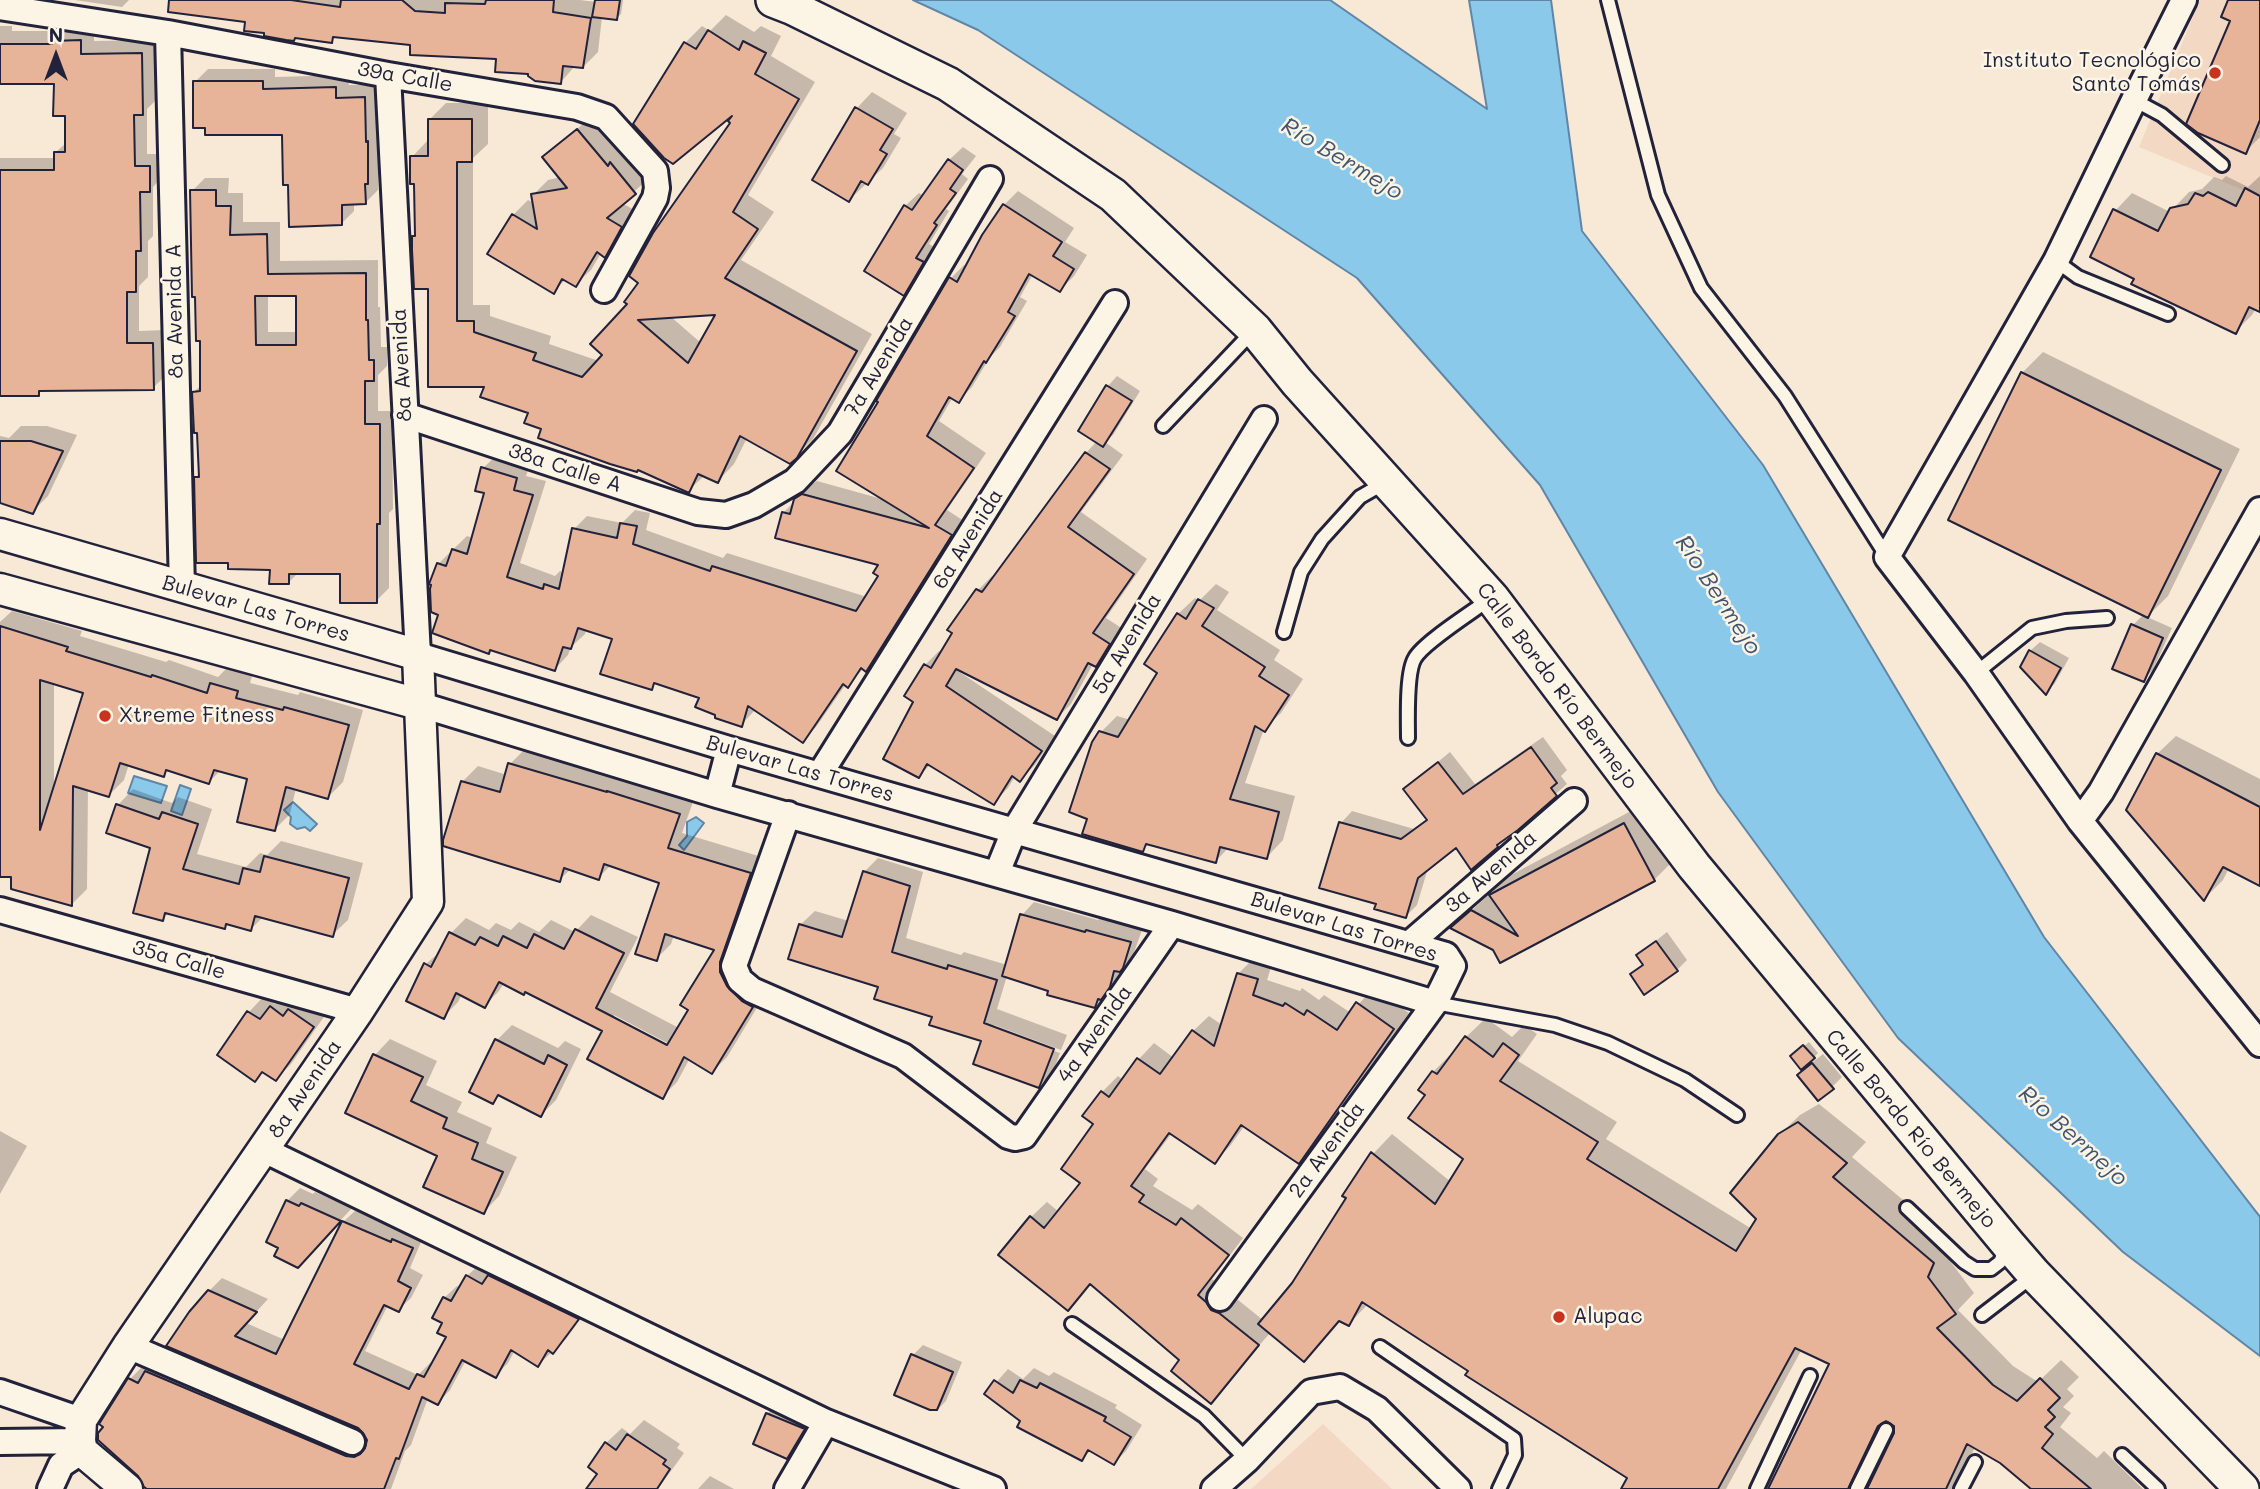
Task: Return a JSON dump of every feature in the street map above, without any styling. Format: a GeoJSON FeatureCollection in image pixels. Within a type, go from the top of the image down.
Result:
{"type":"FeatureCollection","features":[{"type":"Feature","properties":{"kind":"main road","name":"Calle Bordo Río Bermejo"},"geometry":{"type":"LineString","coordinates":[[773,0],[948,84],[1113,195],[1255,330],[1297,382],[1492,598],[1694,866],[2007,1244],[2242,1489]]}},
{"type":"Feature","properties":{"kind":"street"},"geometry":{"type":"LineString","coordinates":[[2185,0],[2056,261],[1887,557],[1976,673],[2080,821],[2257,1032]]}},
{"type":"Feature","properties":{"kind":"street","name":"39a Calle"},"geometry":{"type":"LineString","coordinates":[[0,7],[168,33],[388,75],[577,107],[606,117],[655,171],[657,188],[655,198],[604,289]]}},
{"type":"Feature","properties":{"kind":"street","name":"8a Avenida A"},"geometry":{"type":"LineString","coordinates":[[168,33],[182,588]]}},
{"type":"Feature","properties":{"kind":"street","name":"8a Avenida"},"geometry":{"type":"LineString","coordinates":[[81,1438],[128,1346],[358,1011],[428,902],[388,75]]}},
{"type":"Feature","properties":{"kind":"street","name":"7a Avenida"},"geometry":{"type":"LineString","coordinates":[[726,515],[754,505],[796,481],[840,433],[990,179]]}},
{"type":"Feature","properties":{"kind":"street","name":"6a Avenida"},"geometry":{"type":"LineString","coordinates":[[820,774],[1115,303]]}},
{"type":"Feature","properties":{"kind":"street","name":"38a Calle A"},"geometry":{"type":"LineString","coordinates":[[405,415],[698,512],[726,515]]}},
{"type":"Feature","properties":{"kind":"street","name":"5a Avenida"},"geometry":{"type":"LineString","coordinates":[[997,873],[1014,831],[1264,419]]}},
{"type":"Feature","properties":{"kind":"street"},"geometry":{"type":"LineString","coordinates":[[2080,821],[2101,792],[2260,510]]}},
{"type":"Feature","properties":{"kind":"street","name":"Bulevar Las Torres"},"geometry":{"type":"LineString","coordinates":[[0,534],[418,655],[729,750],[1446,955],[1453,966],[1435,1003]]}},
{"type":"Feature","properties":{"kind":"street"},"geometry":{"type":"LineString","coordinates":[[0,589],[418,704],[717,794],[1172,923],[1435,1003]]}},
{"type":"Feature","properties":{"kind":"street"},"geometry":{"type":"LineString","coordinates":[[717,794],[729,750]]}},
{"type":"Feature","properties":{"kind":"street","name":"3a Avenida"},"geometry":{"type":"LineString","coordinates":[[1409,944],[1574,801]]}},
{"type":"Feature","properties":{"kind":"street","name":"4a Avenida"},"geometry":{"type":"LineString","coordinates":[[788,814],[734,966],[740,980],[752,990],[903,1056],[1008,1136],[1015,1138],[1024,1136],[1172,923]]}},
{"type":"Feature","properties":{"kind":"street","name":"35a Calle"},"geometry":{"type":"LineString","coordinates":[[0,910],[358,1011]]}},
{"type":"Feature","properties":{"kind":"street","name":"2a Avenida"},"geometry":{"type":"LineString","coordinates":[[1220,1298],[1435,1003]]}},
{"type":"Feature","properties":{"kind":"street"},"geometry":{"type":"LineString","coordinates":[[264,1150],[826,1422],[993,1489]]}},
{"type":"Feature","properties":{"kind":"street"},"geometry":{"type":"LineString","coordinates":[[128,1346],[352,1442]]}},
{"type":"Feature","properties":{"kind":"street"},"geometry":{"type":"LineString","coordinates":[[1214,1489],[1247,1460],[1311,1392],[1340,1387],[1377,1409],[1458,1489]]}},
{"type":"Feature","properties":{"kind":"street"},"geometry":{"type":"LineString","coordinates":[[0,1392],[81,1438],[127,1489]]}},
{"type":"Feature","properties":{"kind":"street"},"geometry":{"type":"LineString","coordinates":[[787,1489],[826,1422]]}},
{"type":"Feature","properties":{"kind":"street"},"geometry":{"type":"LineString","coordinates":[[0,1442],[81,1438]]}},
{"type":"Feature","properties":{"kind":"street"},"geometry":{"type":"LineString","coordinates":[[50,1489],[61,1465],[81,1438]]}},
{"type":"Feature","properties":{"kind":"lane"},"geometry":{"type":"LineString","coordinates":[[1608,0],[1658,195],[1701,288],[1785,396],[1887,557]]}},
{"type":"Feature","properties":{"kind":"lane"},"geometry":{"type":"LineString","coordinates":[[2134,100],[2162,115],[2222,165]]}},
{"type":"Feature","properties":{"kind":"lane"},"geometry":{"type":"LineString","coordinates":[[2056,261],[2078,277],[2168,314]]}},
{"type":"Feature","properties":{"kind":"lane"},"geometry":{"type":"LineString","coordinates":[[1163,426],[1255,330]]}},
{"type":"Feature","properties":{"kind":"lane"},"geometry":{"type":"LineString","coordinates":[[1284,632],[1301,572],[1322,538],[1360,497],[1386,482]]}},
{"type":"Feature","properties":{"kind":"lane"},"geometry":{"type":"LineString","coordinates":[[1408,738],[1413,659],[1424,647],[1492,598]]}},
{"type":"Feature","properties":{"kind":"lane"},"geometry":{"type":"LineString","coordinates":[[1976,673],[2032,628],[2066,621],[2107,618]]}},
{"type":"Feature","properties":{"kind":"lane"},"geometry":{"type":"LineString","coordinates":[[1435,1003],[1555,1025],[1608,1043],[1685,1080],[1737,1115]]}},
{"type":"Feature","properties":{"kind":"lane"},"geometry":{"type":"LineString","coordinates":[[1907,1208],[1964,1262],[1975,1269],[1991,1269],[2000,1262],[2007,1244]]}},
{"type":"Feature","properties":{"kind":"lane"},"geometry":{"type":"LineString","coordinates":[[1982,1315],[2034,1274]]}},
{"type":"Feature","properties":{"kind":"lane"},"geometry":{"type":"LineString","coordinates":[[1072,1324],[1204,1416],[1247,1460]]}},
{"type":"Feature","properties":{"kind":"lane"},"geometry":{"type":"LineString","coordinates":[[1380,1347],[1514,1439],[1515,1455],[1499,1489]]}},
{"type":"Feature","properties":{"kind":"lane"},"geometry":{"type":"LineString","coordinates":[[1757,1489],[1810,1376]]}},
{"type":"Feature","properties":{"kind":"lane"},"geometry":{"type":"LineString","coordinates":[[1857,1489],[1886,1430]]}},
{"type":"Feature","properties":{"kind":"lane"},"geometry":{"type":"LineString","coordinates":[[2122,1455],[2158,1489]]}},
{"type":"Feature","properties":{"kind":"lane"},"geometry":{"type":"LineString","coordinates":[[1961,1489],[1975,1462]]}},
{"type":"Feature","properties":{"kind":"shaded area","name":"Instituto Tecnológico Santo Tomás"},"geometry":{"type":"Polygon","coordinates":[[[2200,0],[2260,0],[2260,197],[2139,147],[2200,0]]]}},
{"type":"Feature","properties":{"kind":"shaded area"},"geometry":{"type":"Polygon","coordinates":[[[1323,1424],[1392,1489],[1251,1489],[1323,1424]]]}},
{"type":"Feature","properties":{"kind":"water","name":"Río Bermejo"},"geometry":{"type":"Polygon","coordinates":[[[913,0],[1330,0],[1487,109],[1469,0],[1551,0],[1582,231],[1763,465],[2044,937],[2260,1217],[2260,1356],[2123,1252],[1898,1038],[1718,792],[1540,485],[1357,278],[978,30],[913,0]]]}},
{"type":"Feature","properties":{"kind":"water"},"geometry":{"type":"Polygon","coordinates":[[[134,776],[167,786],[161,803],[128,793],[134,776]]]}},
{"type":"Feature","properties":{"kind":"water"},"geometry":{"type":"Polygon","coordinates":[[[180,785],[191,789],[182,815],[171,811],[180,785]]]}},
{"type":"Feature","properties":{"kind":"water"},"geometry":{"type":"Polygon","coordinates":[[[293,802],[317,824],[310,831],[305,827],[297,829],[290,824],[291,817],[284,810],[293,802]]]}},
{"type":"Feature","properties":{"kind":"water"},"geometry":{"type":"Polygon","coordinates":[[[696,817],[704,823],[684,850],[679,845],[687,836],[687,822],[696,817]]]}},
{"type":"Feature","properties":{"kind":"building"},"geometry":{"type":"Polygon","coordinates":[[[169,0],[291,0],[340,7],[341,0],[402,0],[415,11],[445,13],[445,3],[485,4],[486,0],[554,0],[553,12],[591,18],[583,68],[563,66],[561,84],[535,81],[528,74],[495,72],[496,59],[410,55],[410,45],[333,37],[332,43],[264,36],[264,33],[244,31],[245,22],[168,12],[169,0]]]}},
{"type":"Feature","properties":{"kind":"building"},"geometry":{"type":"Polygon","coordinates":[[[595,0],[620,0],[617,20],[592,17],[595,0]]]}},
{"type":"Feature","properties":{"kind":"building"},"geometry":{"type":"Polygon","coordinates":[[[2228,0],[2260,0],[2260,120],[2246,154],[2198,133],[2186,124],[2230,21],[2221,17],[2228,0]]]}},
{"type":"Feature","properties":{"kind":"building"},"geometry":{"type":"Polygon","coordinates":[[[708,30],[739,50],[743,41],[766,53],[755,74],[799,99],[733,212],[758,229],[725,278],[857,351],[797,458],[790,464],[740,436],[718,483],[698,474],[689,493],[638,470],[637,472],[610,464],[538,438],[541,429],[524,423],[528,413],[480,397],[484,387],[428,387],[428,289],[414,289],[414,184],[410,184],[410,156],[428,156],[428,119],[472,119],[472,162],[457,162],[457,321],[474,321],[474,332],[536,353],[533,360],[582,377],[602,355],[590,344],[627,304],[624,302],[638,283],[629,276],[653,233],[730,123],[728,121],[732,116],[673,164],[664,158],[633,124],[684,42],[696,49],[708,30]],[[715,315],[638,320],[688,363],[715,315]]]}},
{"type":"Feature","properties":{"kind":"building"},"geometry":{"type":"Polygon","coordinates":[[[81,40],[81,54],[142,53],[143,115],[134,115],[135,166],[150,166],[150,192],[140,192],[141,251],[136,251],[136,292],[127,292],[127,343],[153,343],[154,390],[39,391],[39,396],[0,396],[0,170],[54,170],[54,152],[65,152],[65,116],[53,116],[54,84],[0,84],[0,44],[52,44],[52,41],[81,40]]]}},
{"type":"Feature","properties":{"kind":"building"},"geometry":{"type":"Polygon","coordinates":[[[193,81],[263,81],[263,89],[336,87],[336,98],[365,97],[366,142],[368,141],[366,204],[342,205],[342,225],[289,227],[288,185],[283,185],[282,135],[205,135],[205,128],[193,128],[193,81]]]}},
{"type":"Feature","properties":{"kind":"building"},"geometry":{"type":"Polygon","coordinates":[[[855,107],[893,129],[880,150],[887,154],[868,185],[861,181],[849,202],[812,180],[855,107]]]}},
{"type":"Feature","properties":{"kind":"building"},"geometry":{"type":"Polygon","coordinates":[[[577,129],[608,166],[610,162],[636,194],[607,218],[622,227],[605,258],[597,252],[576,287],[562,279],[554,294],[487,254],[512,214],[537,229],[531,194],[567,188],[542,157],[577,129]]]}},
{"type":"Feature","properties":{"kind":"building"},"geometry":{"type":"Polygon","coordinates":[[[948,159],[963,170],[950,189],[956,193],[934,223],[937,225],[916,258],[924,262],[904,296],[864,271],[904,205],[912,210],[948,159]]]}},
{"type":"Feature","properties":{"kind":"building"},"geometry":{"type":"Polygon","coordinates":[[[2245,188],[2260,196],[2260,312],[2249,307],[2236,334],[2131,284],[2134,279],[2090,257],[2113,209],[2158,231],[2170,208],[2188,204],[2195,193],[2203,196],[2208,192],[2236,206],[2245,188]]]}},
{"type":"Feature","properties":{"kind":"building"},"geometry":{"type":"Polygon","coordinates":[[[190,190],[216,190],[216,206],[231,206],[230,235],[267,234],[268,274],[366,273],[366,320],[369,360],[374,360],[374,381],[365,381],[365,424],[380,424],[377,603],[340,603],[340,574],[289,574],[289,584],[269,584],[270,570],[228,569],[228,563],[196,563],[194,477],[199,477],[192,392],[200,391],[200,341],[196,341],[195,297],[192,297],[190,190]],[[255,296],[256,345],[296,345],[296,296],[255,296]]]}},
{"type":"Feature","properties":{"kind":"building"},"geometry":{"type":"Polygon","coordinates":[[[1003,204],[1062,242],[1053,256],[1074,269],[1060,292],[1029,274],[1008,312],[1015,316],[986,363],[984,361],[959,403],[949,397],[927,436],[974,468],[935,525],[952,535],[866,672],[861,668],[848,688],[843,684],[803,743],[748,706],[742,727],[715,718],[715,715],[695,707],[699,698],[654,683],[652,690],[600,674],[612,639],[578,628],[571,649],[563,647],[555,671],[490,650],[489,654],[432,633],[438,615],[431,612],[429,584],[437,563],[446,566],[452,549],[467,554],[484,493],[475,491],[481,467],[517,478],[514,490],[533,495],[507,577],[543,589],[544,584],[559,589],[572,528],[617,538],[620,523],[637,526],[633,544],[710,571],[712,566],[856,611],[878,576],[873,573],[878,565],[775,538],[782,512],[790,514],[794,499],[802,494],[929,528],[836,471],[949,277],[957,282],[982,235],[1003,204]]]}},
{"type":"Feature","properties":{"kind":"building"},"geometry":{"type":"Polygon","coordinates":[[[2021,372],[2221,470],[2148,618],[1948,520],[2021,372]]]}},
{"type":"Feature","properties":{"kind":"building"},"geometry":{"type":"Polygon","coordinates":[[[1106,385],[1132,401],[1103,447],[1078,431],[1106,385]]]}},
{"type":"Feature","properties":{"kind":"building"},"geometry":{"type":"Polygon","coordinates":[[[0,441],[31,441],[63,451],[33,514],[0,503],[0,441]]]}},
{"type":"Feature","properties":{"kind":"building"},"geometry":{"type":"Polygon","coordinates":[[[1085,452],[1110,469],[1068,527],[1134,574],[1093,633],[1110,644],[1096,667],[1088,663],[1057,720],[956,669],[946,686],[1042,751],[1020,782],[1012,776],[994,805],[927,764],[919,778],[883,759],[913,702],[904,696],[924,664],[931,668],[952,633],[947,630],[976,589],[982,592],[1085,452]]]}},
{"type":"Feature","properties":{"kind":"building"},"geometry":{"type":"Polygon","coordinates":[[[1198,599],[1214,608],[1202,626],[1265,667],[1259,676],[1289,695],[1265,732],[1255,726],[1230,799],[1279,812],[1267,859],[1220,847],[1216,863],[1146,844],[1143,852],[1082,834],[1087,819],[1069,812],[1092,742],[1099,731],[1118,737],[1157,673],[1144,664],[1177,613],[1186,619],[1198,599]]]}},
{"type":"Feature","properties":{"kind":"building"},"geometry":{"type":"Polygon","coordinates":[[[2131,624],[2163,638],[2144,682],[2112,669],[2131,624]]]}},
{"type":"Feature","properties":{"kind":"building"},"geometry":{"type":"Polygon","coordinates":[[[0,626],[68,647],[66,651],[207,693],[210,683],[238,691],[236,698],[283,710],[284,707],[349,725],[328,799],[286,787],[275,831],[237,822],[247,779],[214,770],[209,784],[166,770],[164,777],[120,763],[109,797],[73,786],[72,906],[11,889],[11,877],[0,877],[0,626]],[[40,680],[40,830],[83,693],[40,680]]]}},
{"type":"Feature","properties":{"kind":"building"},"geometry":{"type":"Polygon","coordinates":[[[2029,650],[2061,668],[2046,695],[2020,667],[2029,650]]]}},
{"type":"Feature","properties":{"kind":"building"},"geometry":{"type":"Polygon","coordinates":[[[1531,747],[1557,783],[1551,788],[1557,796],[1471,870],[1456,848],[1418,878],[1406,918],[1374,909],[1376,904],[1319,888],[1339,822],[1401,839],[1427,820],[1403,789],[1438,762],[1463,794],[1531,747]]]}},
{"type":"Feature","properties":{"kind":"building"},"geometry":{"type":"Polygon","coordinates":[[[2156,753],[2260,807],[2260,886],[2223,867],[2204,901],[2126,810],[2156,753]]]}},
{"type":"Feature","properties":{"kind":"building"},"geometry":{"type":"Polygon","coordinates":[[[508,763],[680,814],[668,848],[751,873],[720,962],[720,972],[727,986],[742,1001],[753,1007],[712,1074],[684,1057],[663,1099],[587,1059],[602,1031],[525,992],[524,995],[499,982],[485,1008],[456,993],[444,1019],[406,1001],[424,963],[431,967],[449,932],[475,945],[480,937],[498,946],[503,936],[527,948],[534,934],[564,949],[575,929],[624,953],[596,1008],[667,1045],[688,1010],[680,1005],[714,950],[665,934],[657,961],[635,954],[659,883],[604,864],[599,880],[564,868],[560,882],[443,846],[461,781],[500,792],[508,763]]]}},
{"type":"Feature","properties":{"kind":"building"},"geometry":{"type":"Polygon","coordinates":[[[116,804],[159,819],[162,812],[198,824],[183,869],[239,884],[243,868],[260,872],[264,856],[349,878],[333,937],[255,916],[251,931],[226,924],[225,929],[165,913],[163,921],[133,913],[150,848],[106,833],[116,804]]]}},
{"type":"Feature","properties":{"kind":"building"},"geometry":{"type":"Polygon","coordinates":[[[1624,823],[1655,881],[1500,963],[1493,950],[1450,928],[1471,910],[1518,936],[1489,895],[1624,823]]]}},
{"type":"Feature","properties":{"kind":"building"},"geometry":{"type":"Polygon","coordinates":[[[863,871],[910,886],[892,952],[947,969],[948,965],[997,980],[984,1023],[1054,1049],[1039,1088],[973,1064],[981,1041],[929,1025],[932,1017],[874,999],[878,987],[788,959],[799,924],[842,937],[863,871]]]}},
{"type":"Feature","properties":{"kind":"building"},"geometry":{"type":"Polygon","coordinates":[[[1020,914],[1131,942],[1123,968],[1120,972],[1114,971],[1110,987],[1101,1000],[1098,999],[1095,1008],[1047,995],[1048,991],[1002,976],[1020,914]]]}},
{"type":"Feature","properties":{"kind":"building"},"geometry":{"type":"Polygon","coordinates":[[[1656,941],[1678,971],[1644,995],[1630,974],[1643,965],[1636,955],[1656,941]]]}},
{"type":"Feature","properties":{"kind":"building"},"geometry":{"type":"Polygon","coordinates":[[[1237,973],[1258,979],[1253,995],[1283,1006],[1285,1003],[1304,1015],[1307,1010],[1337,1030],[1356,1002],[1394,1029],[1299,1164],[1241,1125],[1215,1164],[1169,1133],[1131,1186],[1144,1195],[1139,1202],[1176,1225],[1181,1218],[1229,1255],[1198,1295],[1211,1310],[1219,1313],[1259,1345],[1211,1404],[1171,1371],[1179,1360],[1090,1284],[1068,1311],[998,1255],[1030,1216],[1044,1228],[1080,1183],[1061,1169],[1093,1124],[1082,1116],[1101,1091],[1109,1097],[1137,1058],[1160,1074],[1192,1030],[1214,1046],[1237,973]]]}},
{"type":"Feature","properties":{"kind":"building"},"geometry":{"type":"Polygon","coordinates":[[[270,1006],[283,1016],[288,1009],[314,1027],[276,1081],[262,1072],[255,1082],[217,1055],[247,1011],[260,1019],[270,1006]]]}},
{"type":"Feature","properties":{"kind":"building"},"geometry":{"type":"Polygon","coordinates":[[[1465,1036],[1493,1057],[1503,1043],[1519,1055],[1500,1081],[1598,1142],[1587,1159],[1736,1251],[1756,1219],[1730,1193],[1778,1134],[1798,1122],[1847,1163],[1833,1177],[1934,1263],[1928,1277],[1956,1314],[1937,1328],[1993,1385],[2017,1401],[2040,1378],[2060,1398],[2048,1410],[2055,1417],[2045,1427],[2053,1434],[2042,1448],[2091,1489],[2031,1489],[2000,1463],[1967,1444],[1946,1489],[1867,1489],[1894,1433],[1894,1426],[1886,1421],[1878,1426],[1848,1489],[1768,1489],[1829,1364],[1795,1348],[1718,1489],[1621,1489],[1627,1478],[1465,1375],[1468,1371],[1362,1302],[1349,1326],[1339,1321],[1304,1362],[1258,1324],[1292,1283],[1346,1198],[1342,1196],[1371,1152],[1435,1204],[1463,1159],[1408,1118],[1425,1095],[1418,1090],[1432,1071],[1437,1074],[1465,1036]]]}},
{"type":"Feature","properties":{"kind":"building"},"geometry":{"type":"Polygon","coordinates":[[[495,1039],[544,1064],[548,1055],[567,1065],[541,1117],[498,1095],[493,1104],[469,1092],[495,1039]]]}},
{"type":"Feature","properties":{"kind":"building"},"geometry":{"type":"Polygon","coordinates":[[[1803,1045],[1815,1058],[1801,1070],[1790,1056],[1803,1045]]]}},
{"type":"Feature","properties":{"kind":"building"},"geometry":{"type":"Polygon","coordinates":[[[373,1054],[423,1077],[411,1101],[447,1118],[443,1128],[478,1143],[472,1159],[503,1172],[484,1214],[423,1187],[437,1156],[345,1113],[373,1054]]]}},
{"type":"Feature","properties":{"kind":"building"},"geometry":{"type":"Polygon","coordinates":[[[1812,1063],[1834,1089],[1818,1101],[1797,1075],[1812,1063]]]}},
{"type":"Feature","properties":{"kind":"building"},"geometry":{"type":"Polygon","coordinates":[[[286,1200],[299,1206],[301,1203],[341,1221],[298,1268],[274,1256],[278,1248],[266,1242],[286,1200]]]}},
{"type":"Feature","properties":{"kind":"building"},"geometry":{"type":"Polygon","coordinates":[[[342,1221],[391,1242],[392,1239],[413,1248],[398,1281],[411,1288],[399,1312],[384,1305],[354,1364],[409,1389],[417,1374],[424,1377],[446,1337],[437,1333],[442,1323],[432,1318],[443,1297],[451,1301],[466,1275],[482,1284],[488,1275],[579,1319],[553,1354],[548,1350],[538,1367],[511,1350],[496,1378],[462,1360],[438,1405],[422,1397],[399,1459],[396,1458],[384,1489],[144,1487],[138,1476],[98,1440],[98,1433],[103,1427],[99,1424],[128,1378],[138,1383],[145,1371],[346,1456],[354,1457],[365,1448],[367,1440],[358,1428],[166,1346],[208,1290],[257,1312],[235,1336],[276,1354],[342,1221]]]}},
{"type":"Feature","properties":{"kind":"building"},"geometry":{"type":"Polygon","coordinates":[[[911,1354],[953,1372],[937,1410],[930,1410],[894,1395],[911,1354]]]}},
{"type":"Feature","properties":{"kind":"building"},"geometry":{"type":"Polygon","coordinates":[[[994,1380],[1013,1393],[1020,1380],[1037,1388],[1040,1383],[1106,1417],[1104,1421],[1131,1437],[1114,1465],[1088,1450],[1082,1461],[1017,1427],[1020,1421],[984,1394],[994,1380]]]}},
{"type":"Feature","properties":{"kind":"building"},"geometry":{"type":"Polygon","coordinates":[[[766,1413],[805,1429],[787,1459],[753,1444],[766,1413]]]}},
{"type":"Feature","properties":{"kind":"building"},"geometry":{"type":"Polygon","coordinates":[[[627,1434],[666,1460],[663,1464],[670,1469],[657,1489],[586,1489],[597,1474],[588,1467],[605,1442],[616,1450],[627,1434]]]}},
{"type":"Feature","properties":{"kind":"place","name":"Instituto Tecnológico Santo Tomás"},"geometry":{"type":"Point","coordinates":[2215,73]}},
{"type":"Feature","properties":{"kind":"place","name":"Xtreme Fitness"},"geometry":{"type":"Point","coordinates":[105,716]}},
{"type":"Feature","properties":{"kind":"place","name":"Alupac"},"geometry":{"type":"Point","coordinates":[1559,1317]}}]}
